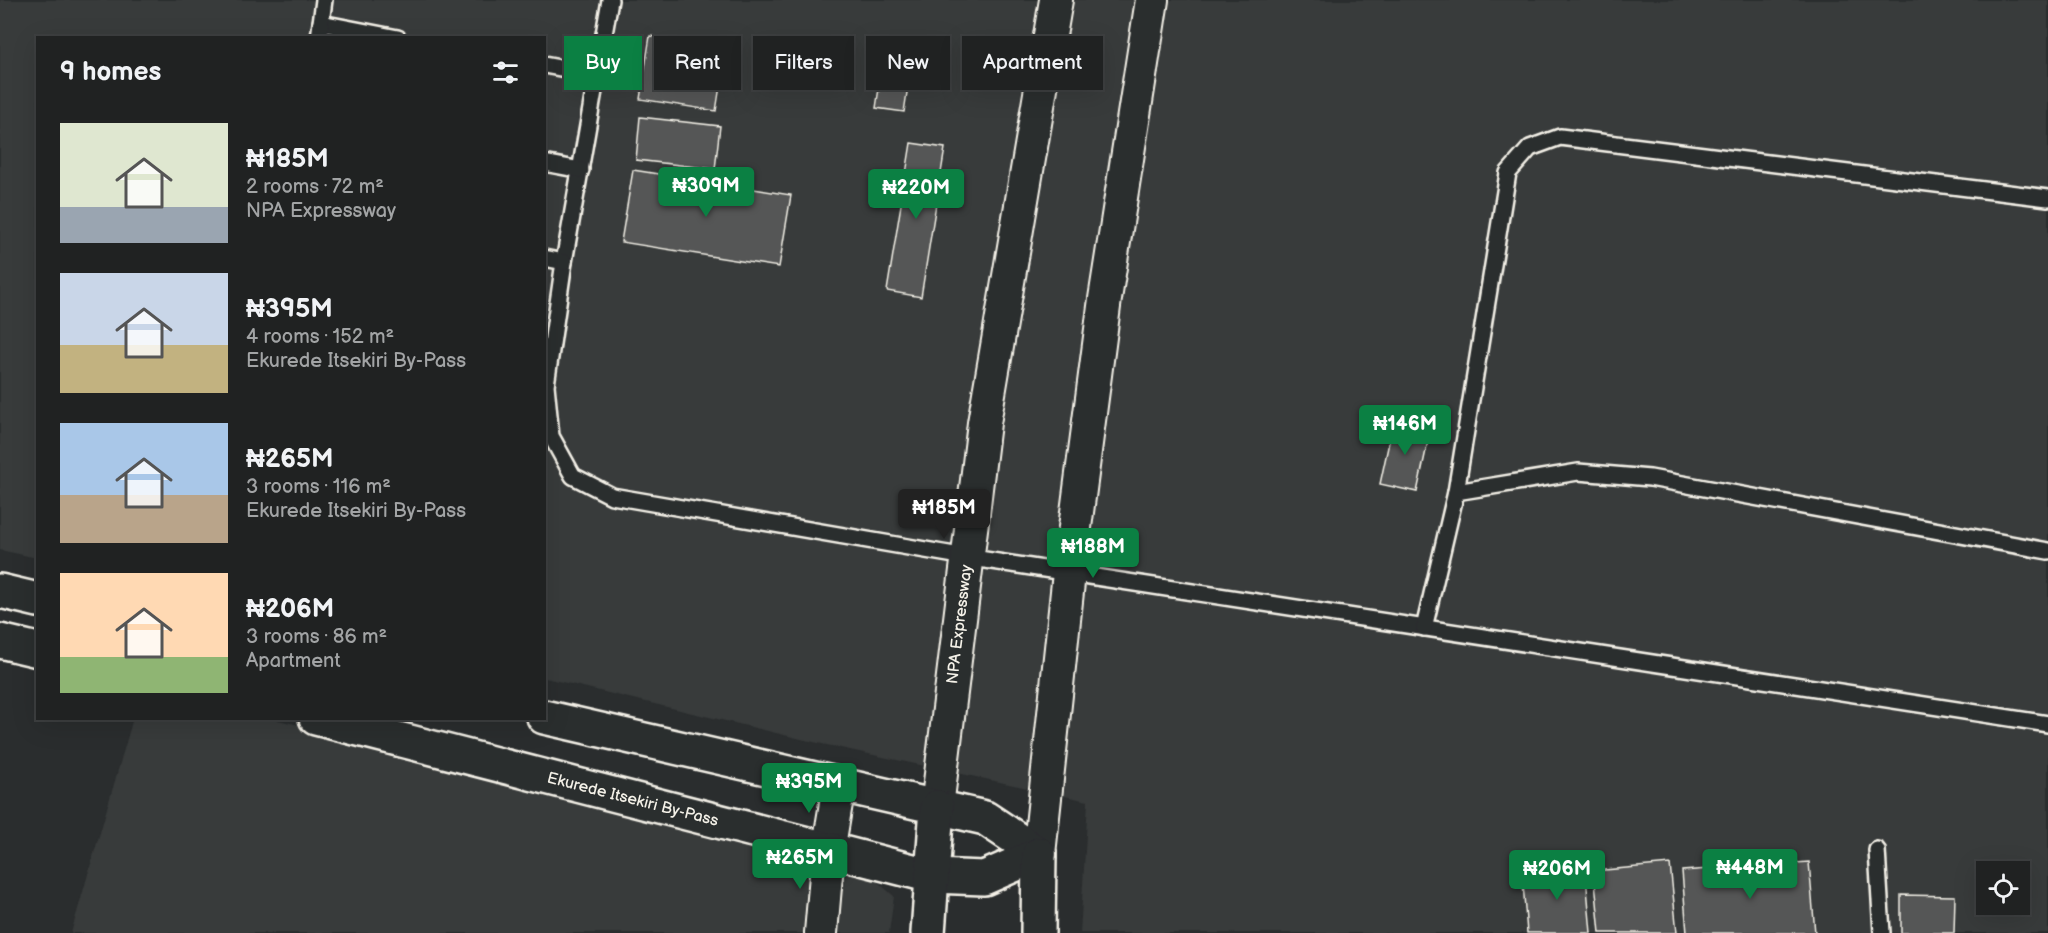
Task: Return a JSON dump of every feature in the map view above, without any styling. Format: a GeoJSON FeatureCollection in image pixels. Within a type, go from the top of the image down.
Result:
{"type":"FeatureCollection","features":[{"type":"Feature","properties":{"kind":"main road"},"geometry":{"type":"LineString","coordinates":[[0,591],[36,600]]}},
{"type":"Feature","properties":{"kind":"main road"},"geometry":{"type":"LineString","coordinates":[[0,641],[36,650]]}},
{"type":"Feature","properties":{"kind":"main road"},"geometry":{"type":"LineString","coordinates":[[546,717],[985,818],[1039,854],[1038,933]]}},
{"type":"Feature","properties":{"kind":"main road","name":"Ekurede Itsekiri By-Pass"},"geometry":{"type":"LineString","coordinates":[[324,720],[828,852],[932,876],[984,878],[1039,854]]}},
{"type":"Feature","properties":{"kind":"main road","name":"NPA Expressway"},"geometry":{"type":"LineString","coordinates":[[928,933],[937,807]]}},
{"type":"Feature","properties":{"kind":"street","name":"NPA Expressway"},"geometry":{"type":"LineString","coordinates":[[937,807],[984,423],[1056,0]]}},
{"type":"Feature","properties":{"kind":"street"},"geometry":{"type":"LineString","coordinates":[[1039,854],[1069,573],[1105,299],[1152,0]]}},
{"type":"Feature","properties":{"kind":"street"},"geometry":{"type":"LineString","coordinates":[[821,933],[828,852],[839,785]]}},
{"type":"Feature","properties":{"kind":"lane"},"geometry":{"type":"LineString","coordinates":[[324,0],[320,30],[378,36]]}},
{"type":"Feature","properties":{"kind":"lane"},"geometry":{"type":"LineString","coordinates":[[604,36],[610,0]]}},
{"type":"Feature","properties":{"kind":"lane"},"geometry":{"type":"LineString","coordinates":[[546,65],[564,69]]}},
{"type":"Feature","properties":{"kind":"lane"},"geometry":{"type":"LineString","coordinates":[[594,90],[564,262],[546,385],[551,436],[573,476],[612,496],[966,557],[2048,724]]}},
{"type":"Feature","properties":{"kind":"lane"},"geometry":{"type":"LineString","coordinates":[[1424,628],[1456,492],[1508,173],[1530,148],[1560,137],[2048,198]]}},
{"type":"Feature","properties":{"kind":"lane"},"geometry":{"type":"LineString","coordinates":[[546,163],[580,170]]}},
{"type":"Feature","properties":{"kind":"lane"},"geometry":{"type":"LineString","coordinates":[[546,258],[564,262]]}},
{"type":"Feature","properties":{"kind":"lane"},"geometry":{"type":"LineString","coordinates":[[1456,492],[1578,472],[1650,478],[2048,551]]}},
{"type":"Feature","properties":{"kind":"lane"},"geometry":{"type":"LineString","coordinates":[[1877,850],[1882,933]]}},
{"type":"Feature","properties":{"kind":"shaded area"},"geometry":{"type":"Polygon","coordinates":[[[0,0],[2048,0],[2048,933],[1080,933],[1088,801],[822,744],[546,678],[546,36],[36,36],[36,558],[0,550],[0,0]]]}},
{"type":"Feature","properties":{"kind":"shaded area"},"geometry":{"type":"Polygon","coordinates":[[[132,720],[278,720],[751,834],[860,867],[894,896],[889,933],[71,933],[132,720]]]}},
{"type":"Feature","properties":{"kind":"building"},"geometry":{"type":"Polygon","coordinates":[[[650,36],[654,37],[654,90],[719,90],[716,111],[640,99],[650,36]]]}},
{"type":"Feature","properties":{"kind":"building"},"geometry":{"type":"Polygon","coordinates":[[[879,90],[907,90],[904,112],[876,108],[879,90]]]}},
{"type":"Feature","properties":{"kind":"building"},"geometry":{"type":"Polygon","coordinates":[[[640,117],[720,126],[715,169],[636,160],[640,117]]]}},
{"type":"Feature","properties":{"kind":"building"},"geometry":{"type":"Polygon","coordinates":[[[911,143],[945,148],[921,297],[887,291],[911,143]]]}},
{"type":"Feature","properties":{"kind":"building"},"geometry":{"type":"Polygon","coordinates":[[[633,170],[791,195],[779,267],[621,242],[633,170]]]}},
{"type":"Feature","properties":{"kind":"building"},"geometry":{"type":"Polygon","coordinates":[[[1394,419],[1431,427],[1417,492],[1380,484],[1394,419]]]}},
{"type":"Feature","properties":{"kind":"building"},"geometry":{"type":"Polygon","coordinates":[[[1809,862],[1815,933],[1687,933],[1682,871],[1809,862]]]}},
{"type":"Feature","properties":{"kind":"building"},"geometry":{"type":"Polygon","coordinates":[[[1670,864],[1677,933],[1600,933],[1594,871],[1670,864]]]}},
{"type":"Feature","properties":{"kind":"building"},"geometry":{"type":"Polygon","coordinates":[[[1585,865],[1591,933],[1527,933],[1522,871],[1585,865]]]}},
{"type":"Feature","properties":{"kind":"building"},"geometry":{"type":"Polygon","coordinates":[[[1901,895],[1955,896],[1954,933],[1901,933],[1901,895]]]}}]}
